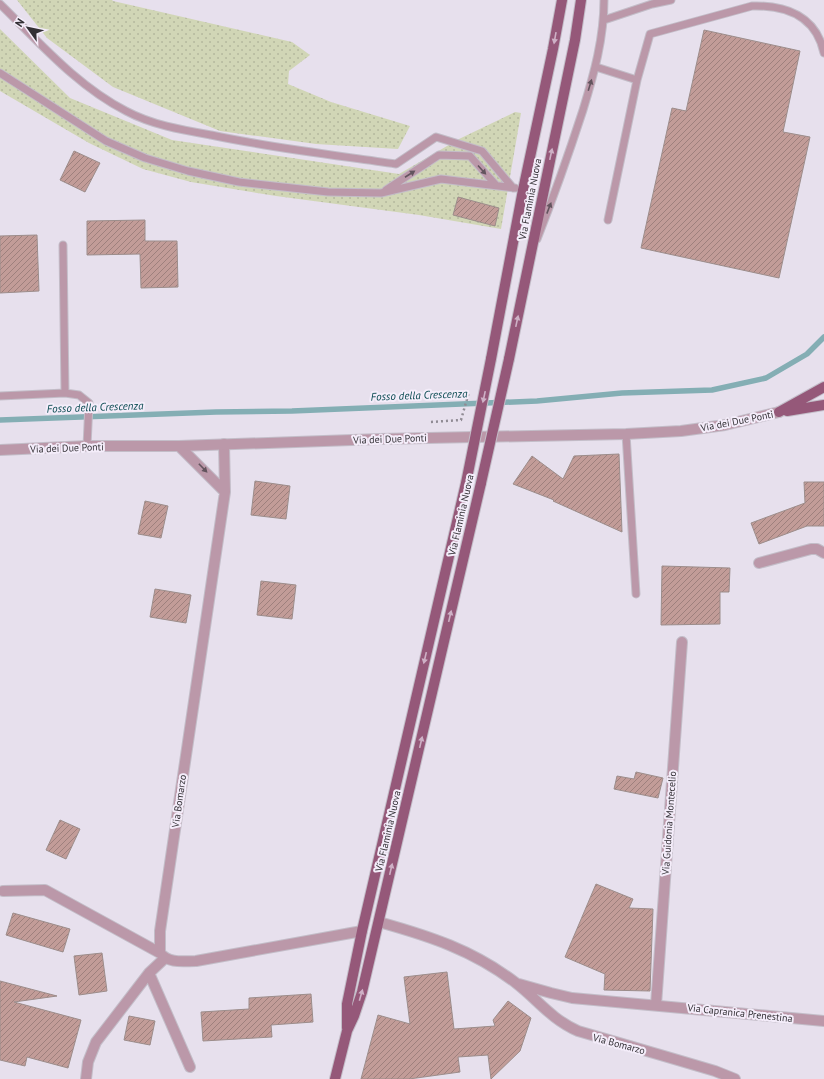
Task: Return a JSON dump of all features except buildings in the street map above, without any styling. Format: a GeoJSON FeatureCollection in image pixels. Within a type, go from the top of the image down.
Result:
{"type":"FeatureCollection","features":[{"type":"Feature","properties":{"kind":"main road","name":"Via Flaminia Nuova"},"geometry":{"type":"LineString","coordinates":[[347,1031],[347,1004],[362,931],[466,483],[492,359],[518,189],[553,49],[562,0]]}},
{"type":"Feature","properties":{"kind":"main road","name":"Via Flaminia Nuova"},"geometry":{"type":"LineString","coordinates":[[335,1079],[347,1031],[362,992],[481,483],[530,258],[543,189],[575,40],[581,0]]}},
{"type":"Feature","properties":{"kind":"main road"},"geometry":{"type":"LineString","coordinates":[[779,412],[824,387]]}},
{"type":"Feature","properties":{"kind":"main road"},"geometry":{"type":"LineString","coordinates":[[779,412],[824,405]]}},
{"type":"Feature","properties":{"kind":"street","name":"Via dei Due Ponti"},"geometry":{"type":"LineString","coordinates":[[0,450],[87,446],[179,446],[380,439],[626,434],[681,431],[725,426],[779,412]]}},
{"type":"Feature","properties":{"kind":"street","name":"Via Bomarzo"},"geometry":{"type":"LineString","coordinates":[[162,956],[160,931],[225,492],[224,444]]}},
{"type":"Feature","properties":{"kind":"street"},"geometry":{"type":"LineString","coordinates":[[179,446],[225,492]]}},
{"type":"Feature","properties":{"kind":"street"},"geometry":{"type":"LineString","coordinates":[[759,563],[811,549],[817,549],[824,553]]}},
{"type":"Feature","properties":{"kind":"street","name":"Via Guidonia Montecelio"},"geometry":{"type":"LineString","coordinates":[[656,1005],[682,642]]}},
{"type":"Feature","properties":{"kind":"street"},"geometry":{"type":"LineString","coordinates":[[3,891],[45,890],[170,961],[196,961],[362,931]]}},
{"type":"Feature","properties":{"kind":"street","name":"Via Bomarzo"},"geometry":{"type":"LineString","coordinates":[[379,922],[447,943],[484,962],[516,983],[551,1015],[578,1031],[678,1060],[735,1079]]}},
{"type":"Feature","properties":{"kind":"street"},"geometry":{"type":"LineString","coordinates":[[86,1079],[88,1062],[96,1042],[162,956]]}},
{"type":"Feature","properties":{"kind":"street"},"geometry":{"type":"LineString","coordinates":[[149,973],[190,1067]]}},
{"type":"Feature","properties":{"kind":"street","name":"Via Bomarzo"},"geometry":{"type":"LineString","coordinates":[[516,983],[551,994],[572,998],[656,1005]]}},
{"type":"Feature","properties":{"kind":"street","name":"Via Capranica Prenestina"},"geometry":{"type":"LineString","coordinates":[[656,1005],[824,1021]]}},
{"type":"Feature","properties":{"kind":"lane"},"geometry":{"type":"LineString","coordinates":[[530,258],[556,190],[596,68],[604,20],[604,0]]}},
{"type":"Feature","properties":{"kind":"lane"},"geometry":{"type":"LineString","coordinates":[[604,20],[651,2],[672,0]]}},
{"type":"Feature","properties":{"kind":"lane"},"geometry":{"type":"LineString","coordinates":[[0,4],[66,68],[90,87],[127,112],[164,126],[231,140],[396,164],[436,137],[482,151],[518,189]]}},
{"type":"Feature","properties":{"kind":"lane"},"geometry":{"type":"LineString","coordinates":[[608,220],[637,80],[650,34],[752,6],[763,6],[782,9],[800,16],[809,23],[818,34],[824,53]]}},
{"type":"Feature","properties":{"kind":"lane"},"geometry":{"type":"LineString","coordinates":[[596,68],[637,80]]}},
{"type":"Feature","properties":{"kind":"lane"},"geometry":{"type":"LineString","coordinates":[[0,73],[106,141],[145,158],[188,171],[238,182],[328,192],[381,193],[441,179],[518,189]]}},
{"type":"Feature","properties":{"kind":"lane"},"geometry":{"type":"LineString","coordinates":[[381,193],[439,155],[470,156],[496,185]]}},
{"type":"Feature","properties":{"kind":"lane"},"geometry":{"type":"LineString","coordinates":[[63,246],[65,393]]}},
{"type":"Feature","properties":{"kind":"lane"},"geometry":{"type":"LineString","coordinates":[[0,396],[65,393],[80,395],[89,403],[89,431],[87,446]]}},
{"type":"Feature","properties":{"kind":"lane"},"geometry":{"type":"LineString","coordinates":[[626,434],[636,594]]}},
{"type":"Feature","properties":{"kind":"path"},"geometry":{"type":"LineString","coordinates":[[430,423],[461,420]]}},
{"type":"Feature","properties":{"kind":"green space"},"geometry":{"type":"Polygon","coordinates":[[[17,0],[112,0],[292,42],[310,55],[289,71],[288,84],[331,102],[410,126],[398,149],[316,144],[220,131],[113,87],[47,38],[17,0]]]}},
{"type":"Feature","properties":{"kind":"green space"},"geometry":{"type":"Polygon","coordinates":[[[0,29],[70,98],[172,140],[399,174],[459,139],[515,112],[521,113],[501,229],[419,215],[276,196],[191,182],[143,169],[89,143],[0,91],[0,29]]]}},
{"type":"Feature","properties":{"kind":"waterway","name":"Fosso della Crescenza"},"geometry":{"type":"LineString","coordinates":[[0,420],[216,412],[292,411],[537,401],[622,393],[712,390],[766,378],[807,354],[824,337]]}}]}
